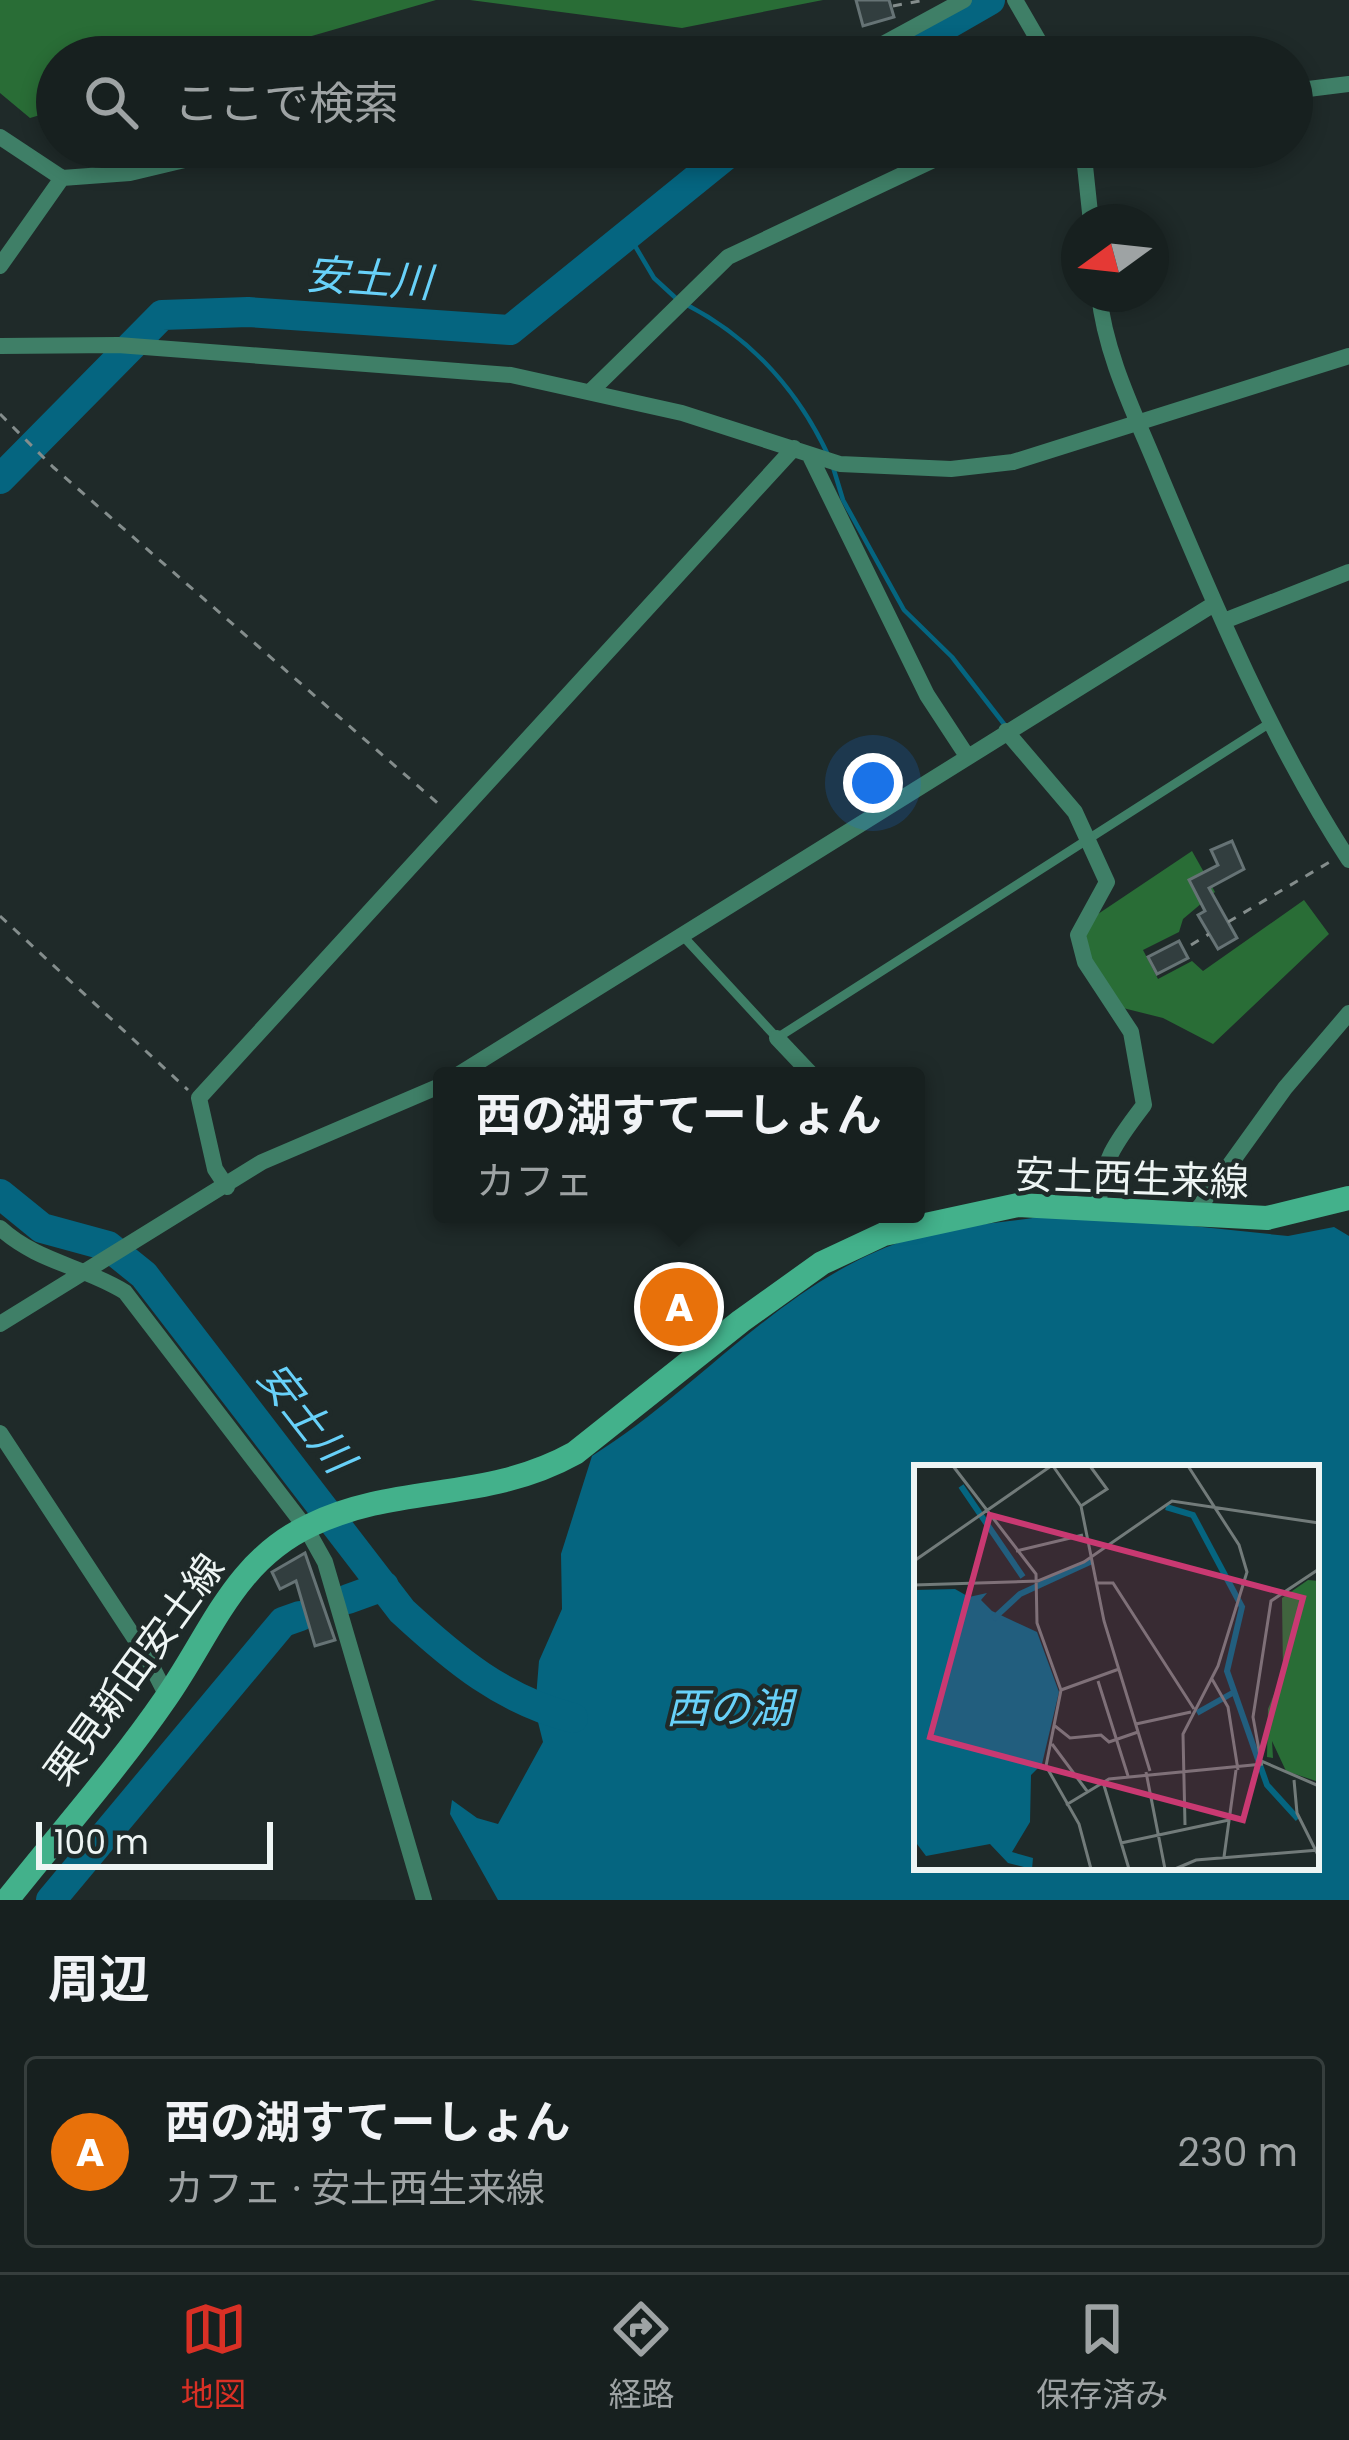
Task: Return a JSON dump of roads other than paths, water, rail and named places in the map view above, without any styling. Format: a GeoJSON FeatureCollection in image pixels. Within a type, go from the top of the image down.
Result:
{"type":"FeatureCollection","features":[{"type":"Feature","properties":{"kind":"main road","name":"安土西生来線"},"geometry":{"type":"LineString","coordinates":[[925,1218],[1018,1205],[1267,1218],[1349,1198]]}},
{"type":"Feature","properties":{"kind":"main road","name":"安土西生来線"},"geometry":{"type":"LineString","coordinates":[[346,1511],[502,1485],[542,1471],[575,1453],[822,1263],[880,1224]]}},
{"type":"Feature","properties":{"kind":"main road","name":"栗見新田安土線"},"geometry":{"type":"LineString","coordinates":[[7,1900],[167,1696],[244,1573],[308,1526],[346,1511]]}},
{"type":"Feature","properties":{"kind":"street"},"geometry":{"type":"LineString","coordinates":[[898,36],[964,0]]}},
{"type":"Feature","properties":{"kind":"street"},"geometry":{"type":"LineString","coordinates":[[1016,1],[1036,36]]}},
{"type":"Feature","properties":{"kind":"street"},"geometry":{"type":"LineString","coordinates":[[1313,88],[1349,84]]}},
{"type":"Feature","properties":{"kind":"street"},"geometry":{"type":"LineString","coordinates":[[0,137],[36,161]]}},
{"type":"Feature","properties":{"kind":"street"},"geometry":{"type":"LineString","coordinates":[[47,168],[62,178],[147,168]]}},
{"type":"Feature","properties":{"kind":"street"},"geometry":{"type":"LineString","coordinates":[[593,389],[728,257],[917,168]]}},
{"type":"Feature","properties":{"kind":"street"},"geometry":{"type":"LineString","coordinates":[[1085,168],[1089,204]]}},
{"type":"Feature","properties":{"kind":"street"},"geometry":{"type":"LineString","coordinates":[[0,266],[62,178]]}},
{"type":"Feature","properties":{"kind":"street"},"geometry":{"type":"LineString","coordinates":[[1101,312],[1138,422],[1214,604],[1320,820],[1348,855]]}},
{"type":"Feature","properties":{"kind":"street"},"geometry":{"type":"LineString","coordinates":[[0,346],[118,346],[488,373],[593,389],[840,464],[951,469],[1012,462],[1349,356]]}},
{"type":"Feature","properties":{"kind":"street"},"geometry":{"type":"LineString","coordinates":[[808,453],[927,695],[967,756]]}},
{"type":"Feature","properties":{"kind":"street"},"geometry":{"type":"LineString","coordinates":[[227,1186],[215,1169],[199,1098],[454,818],[808,453]]}},
{"type":"Feature","properties":{"kind":"street"},"geometry":{"type":"LineString","coordinates":[[1224,621],[1349,572]]}},
{"type":"Feature","properties":{"kind":"street"},"geometry":{"type":"LineString","coordinates":[[470,1067],[1214,604]]}},
{"type":"Feature","properties":{"kind":"street"},"geometry":{"type":"LineString","coordinates":[[1006,731],[1051,781],[1088,839],[1107,882],[1078,935],[1085,962],[1131,1032],[1144,1105],[1108,1153],[1099,1182],[1099,1207]]}},
{"type":"Feature","properties":{"kind":"street"},"geometry":{"type":"LineString","coordinates":[[1195,1213],[1285,1088],[1349,1012]]}},
{"type":"Feature","properties":{"kind":"street"},"geometry":{"type":"LineString","coordinates":[[777,1038],[804,1067]]}},
{"type":"Feature","properties":{"kind":"street"},"geometry":{"type":"LineString","coordinates":[[0,1324],[262,1162],[433,1089]]}},
{"type":"Feature","properties":{"kind":"street"},"geometry":{"type":"LineString","coordinates":[[0,1228],[42,1259],[95,1265],[125,1292],[308,1526],[325,1562],[424,1900]]}},
{"type":"Feature","properties":{"kind":"street"},"geometry":{"type":"LineString","coordinates":[[0,1433],[147,1657],[167,1696]]}},
{"type":"Feature","properties":{"kind":"lane"},"geometry":{"type":"LineString","coordinates":[[681,934],[777,1038],[1273,721]]}},
{"type":"Feature","properties":{"kind":"water","name":"西の湖"},"geometry":{"type":"Polygon","coordinates":[[[1039,1217],[1144,1221],[1288,1236],[1334,1227],[1349,1236],[1349,1900],[498,1900],[450,1814],[452,1800],[477,1818],[498,1824],[543,1742],[535,1710],[539,1661],[562,1609],[561,1554],[592,1456],[817,1283],[903,1241],[1039,1217]]]}},
{"type":"Feature","properties":{"kind":"waterway","name":"安土川"},"geometry":{"type":"LineString","coordinates":[[927,36],[990,0]]}},
{"type":"Feature","properties":{"kind":"waterway","name":"安土川"},"geometry":{"type":"LineString","coordinates":[[0,479],[162,315],[248,312],[510,330],[710,168]]}},
{"type":"Feature","properties":{"kind":"waterway"},"geometry":{"type":"LineString","coordinates":[[628,234],[654,278],[679,301]]}},
{"type":"Feature","properties":{"kind":"waterway"},"geometry":{"type":"LineString","coordinates":[[689,306],[733,334],[771,370],[803,411],[829,457]]}},
{"type":"Feature","properties":{"kind":"waterway"},"geometry":{"type":"LineString","coordinates":[[833,467],[843,500],[904,610],[952,657],[1004,724]]}},
{"type":"Feature","properties":{"kind":"waterway","name":"安土川"},"geometry":{"type":"LineString","coordinates":[[0,1194],[42,1228],[108,1246],[144,1275],[402,1611],[481,1676],[524,1701],[573,1718]]}},
{"type":"Feature","properties":{"kind":"waterway"},"geometry":{"type":"LineString","coordinates":[[348,1599],[384,1586]]}},
{"type":"Feature","properties":{"kind":"waterway"},"geometry":{"type":"LineString","coordinates":[[51,1900],[283,1622],[300,1616]]}},
{"type":"Feature","properties":{"kind":"place","name":"西の湖すてーしょん"},"geometry":{"type":"Point","coordinates":[679,1307]}}]}
